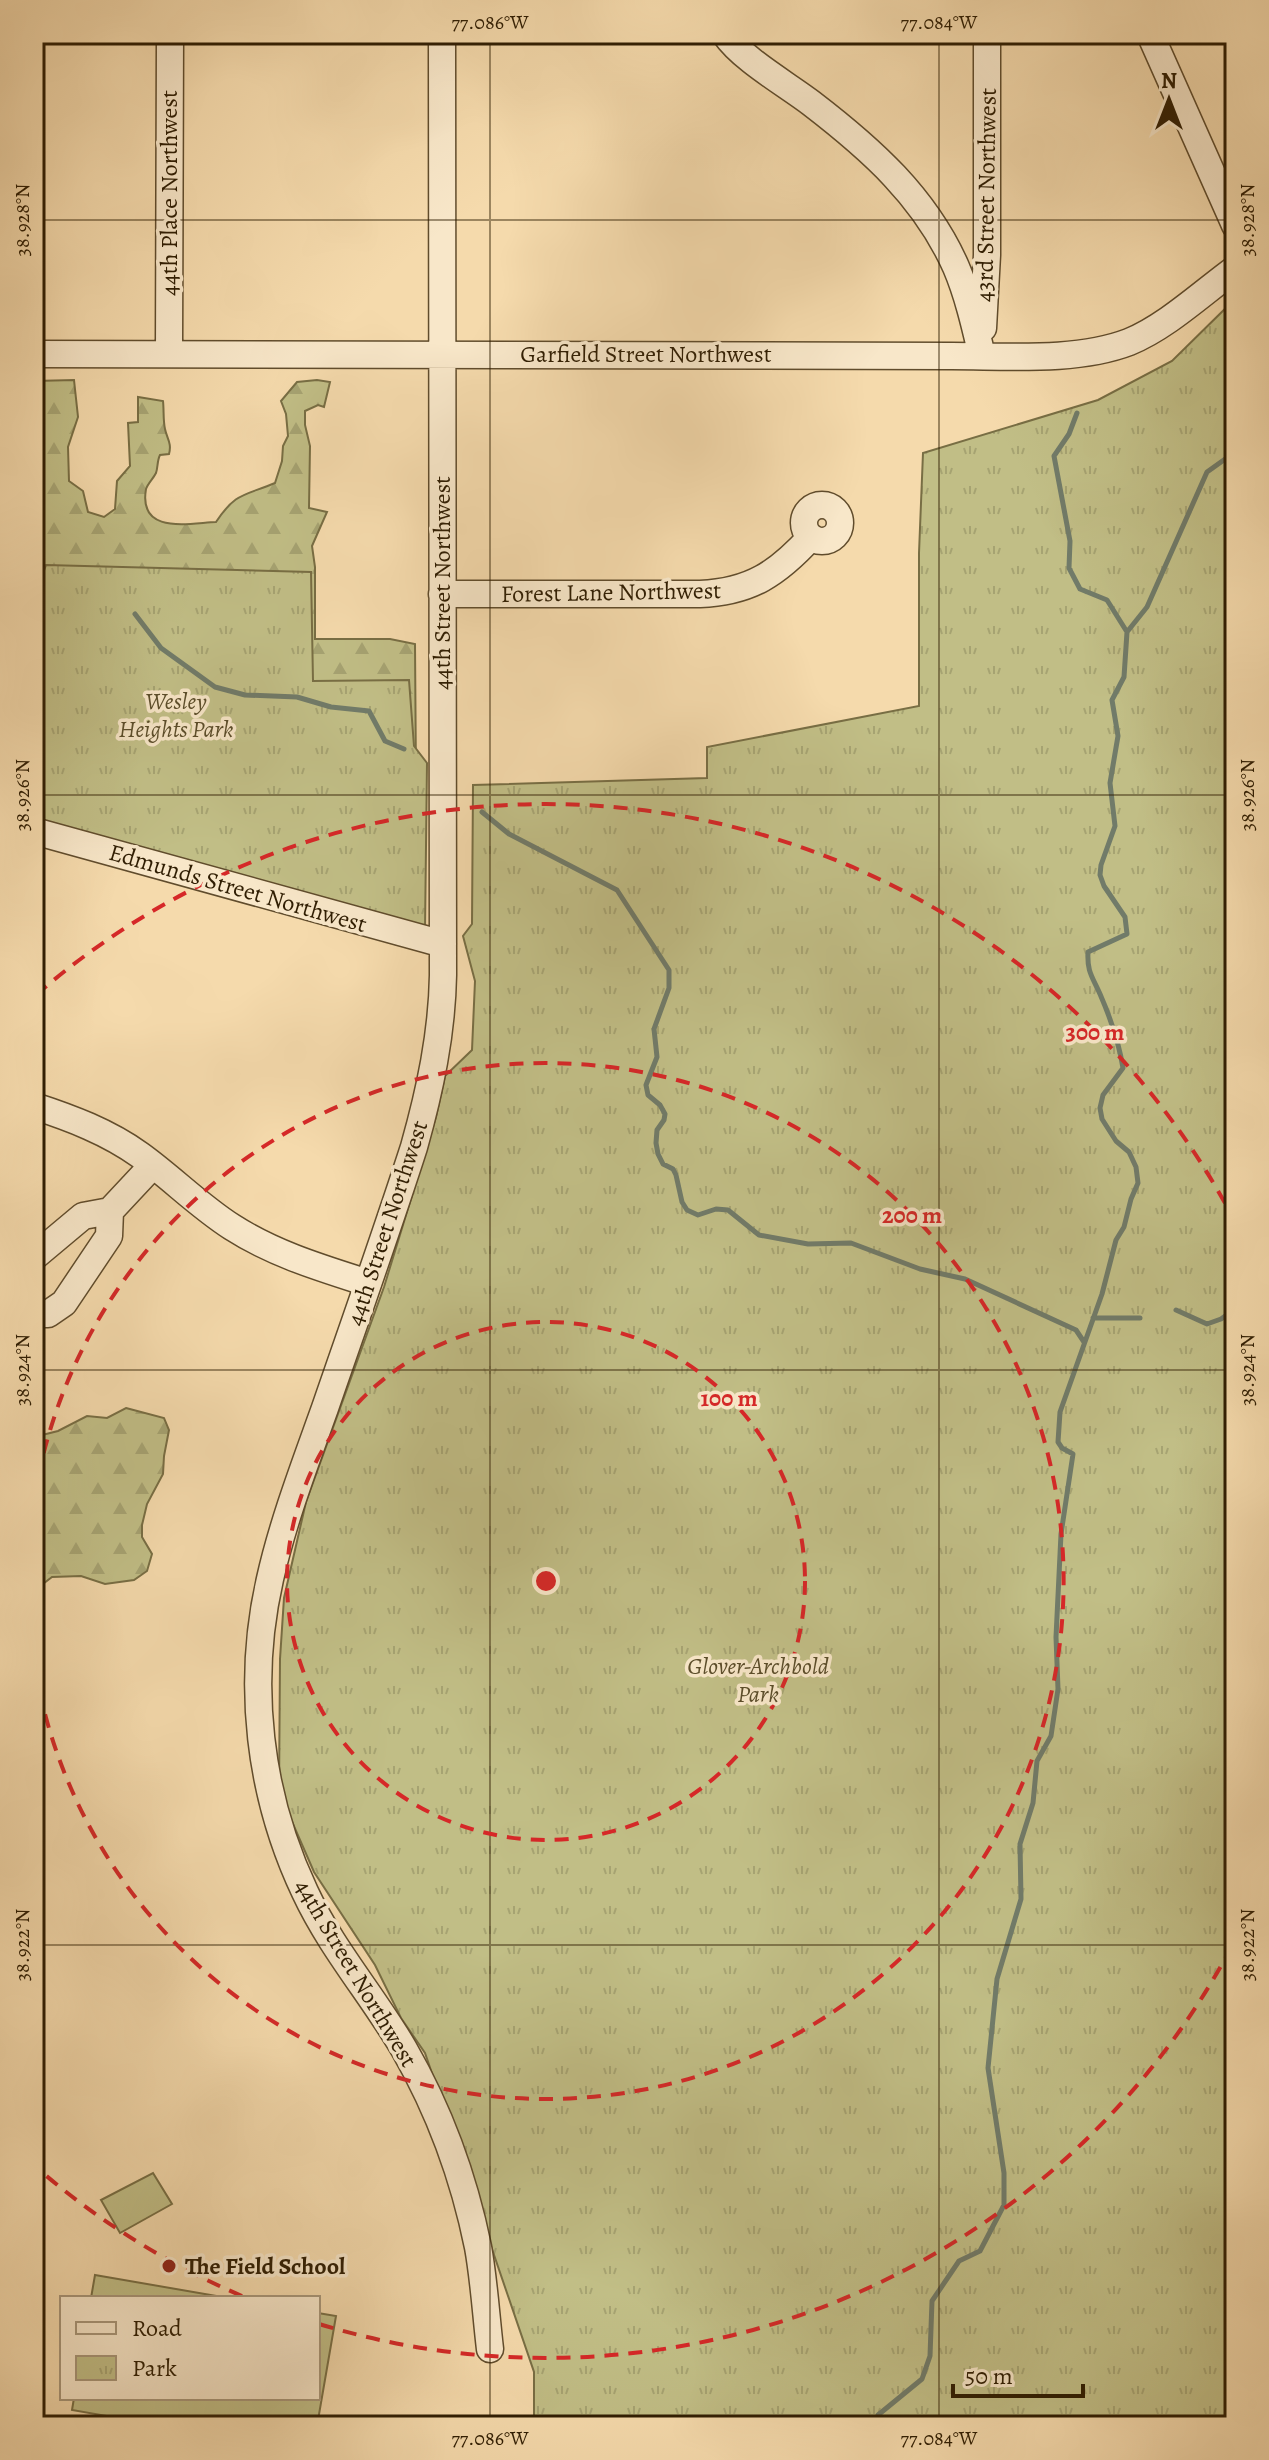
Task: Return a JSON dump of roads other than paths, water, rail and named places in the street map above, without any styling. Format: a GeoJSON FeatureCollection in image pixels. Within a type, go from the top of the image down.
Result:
{"type":"FeatureCollection","features":[{"type":"Feature","properties":{"kind":"street","name":"44th Place Northwest"},"geometry":{"type":"LineString","coordinates":[[169,352],[170,34]]}},
{"type":"Feature","properties":{"kind":"street","name":"44th Street Northwest"},"geometry":{"type":"LineString","coordinates":[[442,34],[441,1015],[428,1096],[411,1157],[298,1484],[270,1575],[263,1611],[258,1691],[260,1736],[274,1816],[306,1894],[327,1933],[404,2050],[448,2143],[478,2249],[490,2349]]}},
{"type":"Feature","properties":{"kind":"street"},"geometry":{"type":"LineString","coordinates":[[725,34],[740,50],[822,111],[874,155],[908,189],[955,264],[982,356]]}},
{"type":"Feature","properties":{"kind":"street","name":"43rd Street Northwest"},"geometry":{"type":"LineString","coordinates":[[982,356],[987,255],[987,34]]}},
{"type":"Feature","properties":{"kind":"street"},"geometry":{"type":"LineString","coordinates":[[1150,34],[1235,225]]}},
{"type":"Feature","properties":{"kind":"street","name":"Garfield Street Northwest"},"geometry":{"type":"LineString","coordinates":[[34,354],[1071,354],[1129,342],[1160,324],[1235,269]]}},
{"type":"Feature","properties":{"kind":"street","name":"Forest Lane Northwest"},"geometry":{"type":"LineString","coordinates":[[442,594],[724,592],[767,577],[790,560],[811,537]]}},
{"type":"Feature","properties":{"kind":"street","name":"Edmunds Street Northwest"},"geometry":{"type":"LineString","coordinates":[[34,831],[443,944]]}},
{"type":"Feature","properties":{"kind":"street"},"geometry":{"type":"LineString","coordinates":[[34,1106],[102,1132],[153,1165],[204,1208],[247,1236],[290,1257],[368,1283]]}},
{"type":"Feature","properties":{"kind":"street"},"geometry":{"type":"LineString","coordinates":[[34,1257],[83,1216],[110,1211],[153,1165]]}},
{"type":"Feature","properties":{"kind":"street"},"geometry":{"type":"LineString","coordinates":[[34,1314],[48,1314],[64,1303],[109,1236],[110,1211]]}},
{"type":"Feature","properties":{"kind":"waterway"},"geometry":{"type":"LineString","coordinates":[[1077,413],[1069,434],[1054,456],[1070,541],[1069,568],[1080,589],[1107,600],[1127,632]]}},
{"type":"Feature","properties":{"kind":"waterway"},"geometry":{"type":"LineString","coordinates":[[877,2426],[878,2415],[922,2379],[930,2356],[932,2301],[959,2261],[980,2251],[1004,2205],[1004,2173],[988,2068],[997,1979],[1021,1899],[1020,1844],[1033,1803],[1037,1761],[1051,1736],[1058,1689],[1056,1637],[1061,1534],[1073,1454],[1058,1442],[1060,1412],[1102,1294],[1116,1240],[1124,1227],[1138,1183],[1136,1167],[1129,1152],[1116,1141],[1102,1119],[1100,1108],[1103,1095],[1123,1068],[1114,1030],[1088,959],[1088,952],[1127,934],[1125,917],[1100,875],[1115,826],[1110,783],[1118,736],[1112,700],[1124,677],[1127,632],[1147,607],[1207,472],[1235,452]]}},
{"type":"Feature","properties":{"kind":"waterway"},"geometry":{"type":"LineString","coordinates":[[135,614],[161,648],[215,687],[245,695],[297,697],[331,707],[369,711],[385,741],[404,749]]}},
{"type":"Feature","properties":{"kind":"waterway"},"geometry":{"type":"LineString","coordinates":[[482,812],[509,834],[617,890],[669,970],[669,988],[654,1029],[657,1057],[646,1085],[648,1095],[665,1114],[657,1130],[658,1154],[663,1164],[673,1169],[687,1210],[698,1215],[716,1209],[728,1210],[759,1235],[808,1244],[851,1243],[920,1269],[965,1279],[1076,1330],[1084,1342]]}},
{"type":"Feature","properties":{"kind":"waterway"},"geometry":{"type":"LineString","coordinates":[[1176,1310],[1207,1324],[1235,1309]]}},
{"type":"Feature","properties":{"kind":"waterway"},"geometry":{"type":"LineString","coordinates":[[1093,1318],[1140,1318]]}},
{"type":"Feature","properties":{"kind":"place","name":"The Field School"},"geometry":{"type":"Point","coordinates":[169,2266]}},
{"type":"Feature","properties":{"kind":"park label","name":"Wesley Heights Park"},"geometry":{"type":"Point","coordinates":[176,715]}},
{"type":"Feature","properties":{"kind":"park label","name":"Glover-Archbold Park"},"geometry":{"type":"Point","coordinates":[758,1680]}}]}
